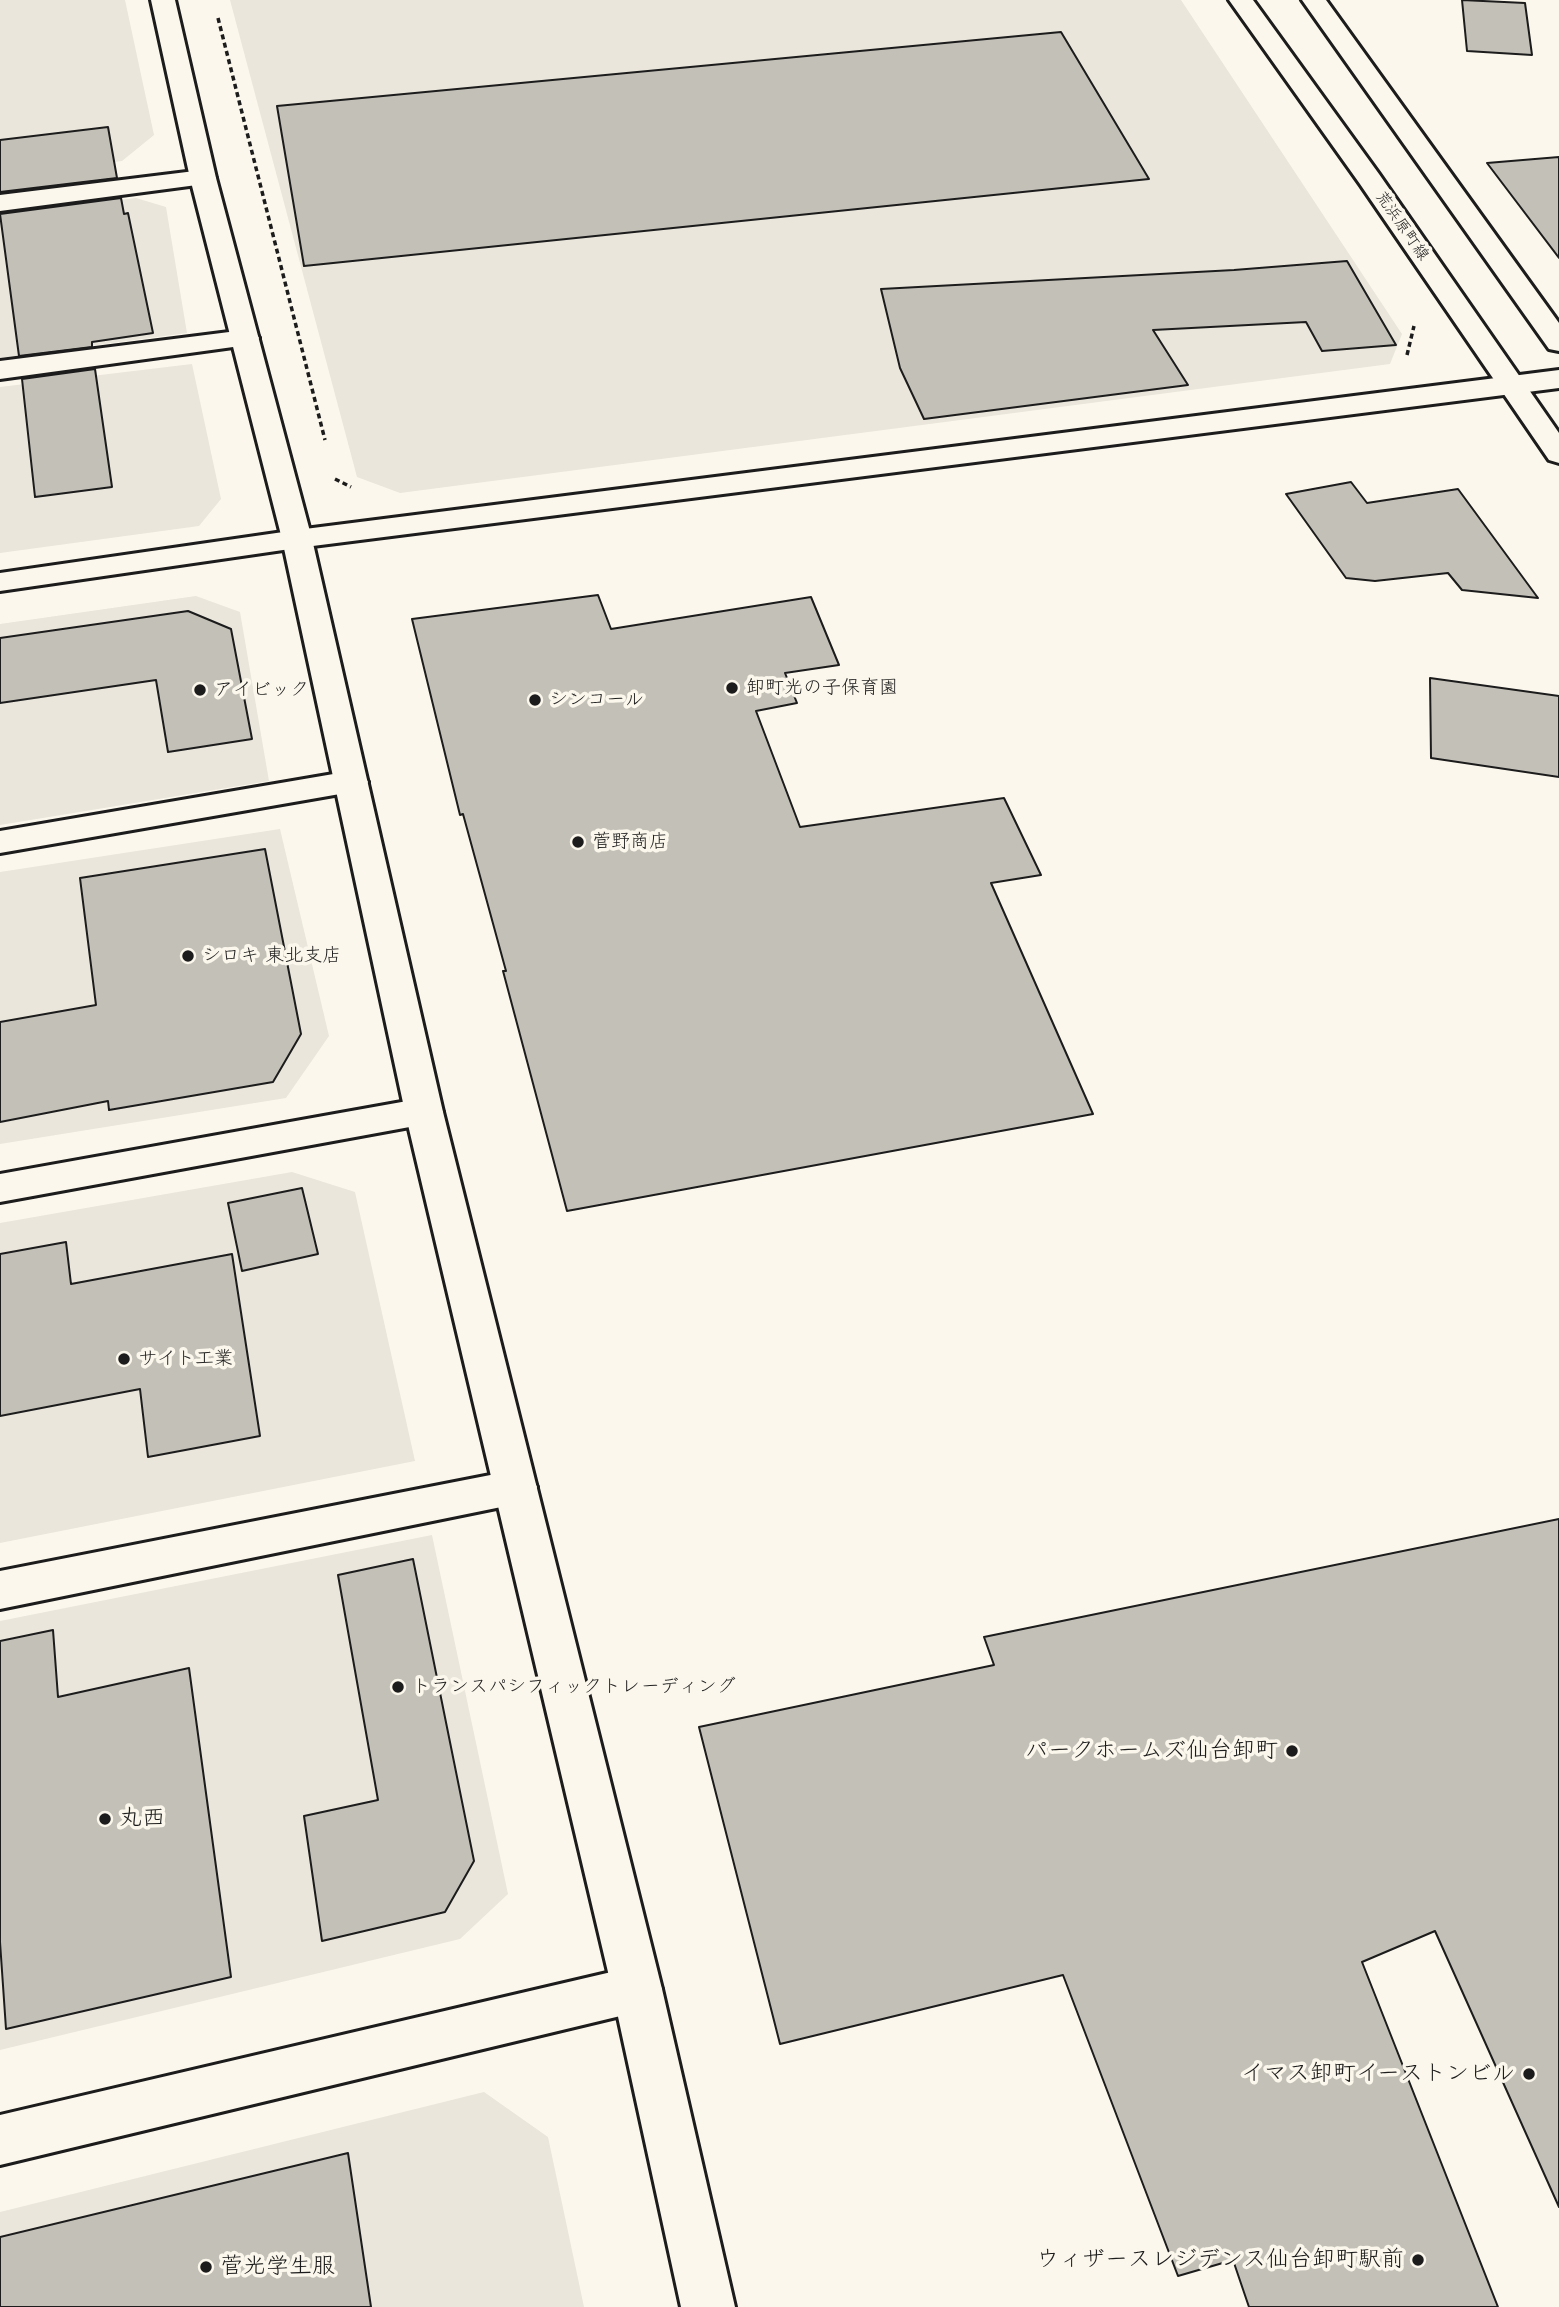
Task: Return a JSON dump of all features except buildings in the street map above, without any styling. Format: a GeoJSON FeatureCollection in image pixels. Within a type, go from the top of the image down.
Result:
{"type":"FeatureCollection","features":[{"type":"Feature","properties":{"kind":"street"},"geometry":{"type":"LineString","coordinates":[[163,0],[203,178],[297,539],[424,1112],[637,1989],[708,2307]]}},
{"type":"Feature","properties":{"kind":"street","name":"荒浜原町線"},"geometry":{"type":"LineString","coordinates":[[1241,0],[1559,454]]}},
{"type":"Feature","properties":{"kind":"street"},"geometry":{"type":"LineString","coordinates":[[1314,0],[1559,343]]}},
{"type":"Feature","properties":{"kind":"street"},"geometry":{"type":"LineString","coordinates":[[0,202],[203,178]]}},
{"type":"Feature","properties":{"kind":"street"},"geometry":{"type":"LineString","coordinates":[[0,370],[245,338]]}},
{"type":"Feature","properties":{"kind":"street"},"geometry":{"type":"LineString","coordinates":[[0,582],[297,539],[1559,379]]}},
{"type":"Feature","properties":{"kind":"street"},"geometry":{"type":"LineString","coordinates":[[0,842],[351,782]]}},
{"type":"Feature","properties":{"kind":"street"},"geometry":{"type":"LineString","coordinates":[[0,1188],[424,1112]]}},
{"type":"Feature","properties":{"kind":"street"},"geometry":{"type":"LineString","coordinates":[[0,1590],[516,1487]]}},
{"type":"Feature","properties":{"kind":"street"},"geometry":{"type":"LineString","coordinates":[[0,2140],[637,1989]]}},
{"type":"Feature","properties":{"kind":"path"},"geometry":{"type":"LineString","coordinates":[[217,13],[325,441]]}},
{"type":"Feature","properties":{"kind":"path"},"geometry":{"type":"LineString","coordinates":[[1405,362],[1415,321]]}},
{"type":"Feature","properties":{"kind":"path"},"geometry":{"type":"LineString","coordinates":[[332,468],[335,481],[355,488]]}},
{"type":"Feature","properties":{"kind":"shaded area"},"geometry":{"type":"Polygon","coordinates":[[[0,0],[125,0],[154,135],[122,161],[0,177],[0,0]]]}},
{"type":"Feature","properties":{"kind":"shaded area"},"geometry":{"type":"Polygon","coordinates":[[[230,0],[1181,0],[1402,334],[1390,364],[400,493],[357,477],[230,0]]]}},
{"type":"Feature","properties":{"kind":"shaded area"},"geometry":{"type":"Polygon","coordinates":[[[136,198],[166,207],[187,333],[0,358],[0,215],[136,198]]]}},
{"type":"Feature","properties":{"kind":"shaded area"},"geometry":{"type":"Polygon","coordinates":[[[192,364],[221,499],[199,526],[0,553],[0,387],[192,364]]]}},
{"type":"Feature","properties":{"kind":"shaded area"},"geometry":{"type":"Polygon","coordinates":[[[196,596],[240,612],[269,781],[0,825],[0,624],[196,596]]]}},
{"type":"Feature","properties":{"kind":"shaded area"},"geometry":{"type":"Polygon","coordinates":[[[280,829],[329,1036],[286,1098],[0,1144],[0,872],[280,829]]]}},
{"type":"Feature","properties":{"kind":"shaded area"},"geometry":{"type":"Polygon","coordinates":[[[292,1172],[355,1192],[415,1461],[0,1543],[0,1223],[292,1172]]]}},
{"type":"Feature","properties":{"kind":"shaded area"},"geometry":{"type":"Polygon","coordinates":[[[432,1535],[508,1894],[460,1939],[0,2050],[0,1621],[432,1535]]]}},
{"type":"Feature","properties":{"kind":"shaded area"},"geometry":{"type":"Polygon","coordinates":[[[484,2092],[548,2137],[584,2307],[0,2307],[0,2212],[484,2092]]]}},
{"type":"Feature","properties":{"kind":"place","name":"卸町光の子保育園"},"geometry":{"type":"Point","coordinates":[732,688]}},
{"type":"Feature","properties":{"kind":"place","name":"アイビック"},"geometry":{"type":"Point","coordinates":[200,690]}},
{"type":"Feature","properties":{"kind":"place","name":"シンコール"},"geometry":{"type":"Point","coordinates":[535,700]}},
{"type":"Feature","properties":{"kind":"place","name":"菅野商店"},"geometry":{"type":"Point","coordinates":[578,842]}},
{"type":"Feature","properties":{"kind":"place","name":"シロキ 東北支店"},"geometry":{"type":"Point","coordinates":[188,956]}},
{"type":"Feature","properties":{"kind":"place","name":"サイト工業"},"geometry":{"type":"Point","coordinates":[124,1359]}},
{"type":"Feature","properties":{"kind":"place","name":"トランスパシフィックトレーディング"},"geometry":{"type":"Point","coordinates":[398,1687]}},
{"type":"Feature","properties":{"kind":"place","name":"パークホームズ仙台卸町"},"geometry":{"type":"Point","coordinates":[1292,1751]}},
{"type":"Feature","properties":{"kind":"place","name":"丸西"},"geometry":{"type":"Point","coordinates":[105,1819]}},
{"type":"Feature","properties":{"kind":"place","name":"イマス卸町イーストンビル"},"geometry":{"type":"Point","coordinates":[1529,2074]}},
{"type":"Feature","properties":{"kind":"place","name":"ウィザースレジデンス仙台卸町駅前"},"geometry":{"type":"Point","coordinates":[1418,2260]}},
{"type":"Feature","properties":{"kind":"place","name":"菅光学生服"},"geometry":{"type":"Point","coordinates":[206,2267]}}]}
